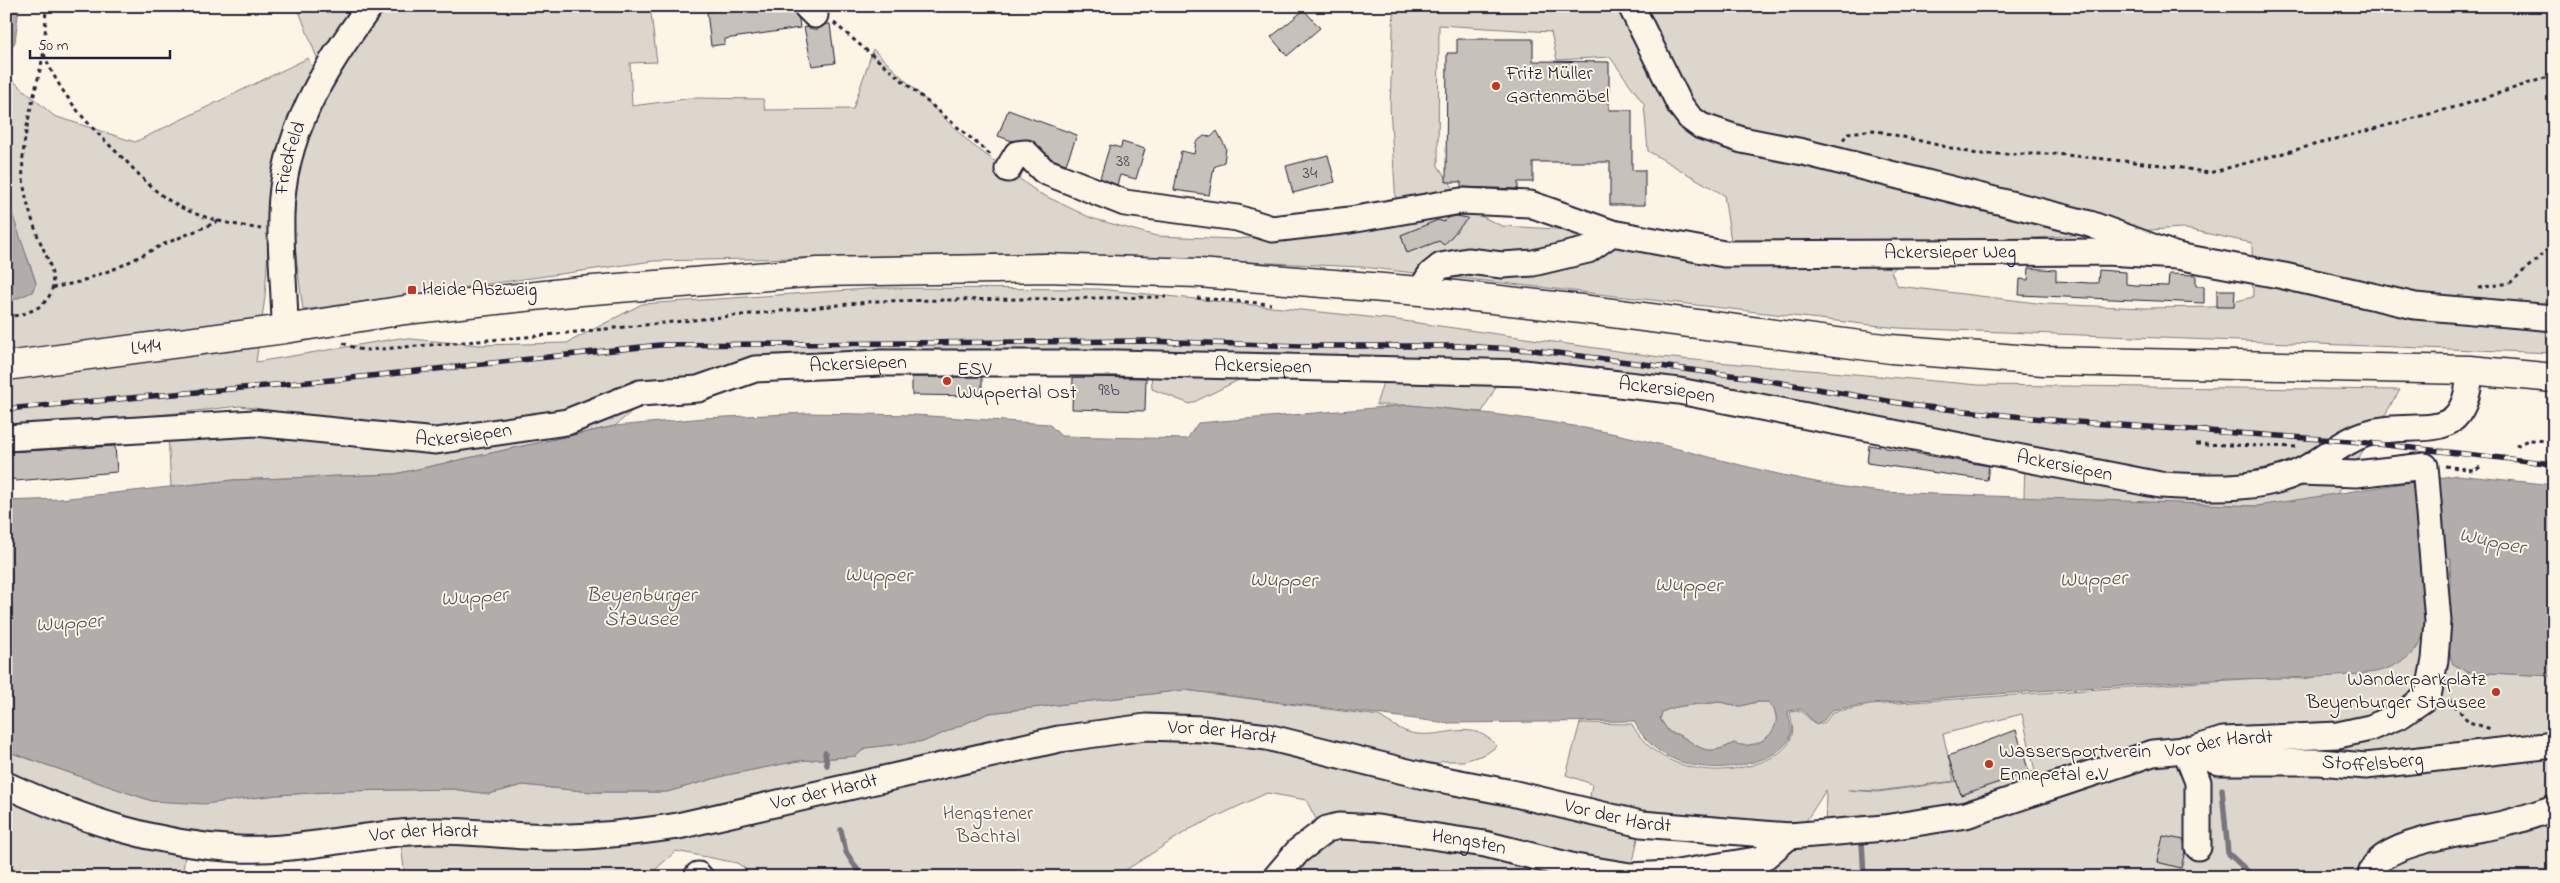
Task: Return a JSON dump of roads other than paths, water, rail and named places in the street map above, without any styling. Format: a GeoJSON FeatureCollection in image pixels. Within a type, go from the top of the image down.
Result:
{"type":"FeatureCollection","features":[{"type":"Feature","properties":{"kind":"main road","name":"L414"},"geometry":{"type":"LineString","coordinates":[[6,366],[285,329],[405,310],[581,291],[800,273],[889,269],[1123,269],[1199,273],[1420,292],[1590,310],[1891,349],[2044,361],[2470,370],[2554,378]]}},
{"type":"Feature","properties":{"kind":"street","name":"Friedfeld"},"geometry":{"type":"LineString","coordinates":[[285,329],[281,233],[282,195],[287,163],[297,130],[321,79],[370,6]]}},
{"type":"Feature","properties":{"kind":"street"},"geometry":{"type":"LineString","coordinates":[[1631,6],[1680,105],[1690,118],[1701,126],[1742,140],[2090,224],[2177,256],[2284,276],[2415,306],[2554,318]]}},
{"type":"Feature","properties":{"kind":"street"},"geometry":{"type":"LineString","coordinates":[[1008,169],[1017,154],[1026,153],[1044,171],[1125,203],[1238,218],[1272,229],[1350,220],[1461,201],[1530,204],[1612,233]]}},
{"type":"Feature","properties":{"kind":"street"},"geometry":{"type":"LineString","coordinates":[[1420,292],[1431,274],[1441,266],[1468,261],[1502,265],[1533,263],[1588,250],[1612,233]]}},
{"type":"Feature","properties":{"kind":"street","name":"Ackersieper Weg"},"geometry":{"type":"LineString","coordinates":[[1612,233],[1724,254],[2106,252],[2177,256]]}},
{"type":"Feature","properties":{"kind":"street","name":"Ackersiepen"},"geometry":{"type":"LineString","coordinates":[[6,438],[255,423],[436,441],[566,422],[640,393],[698,389],[755,368],[881,363],[1117,363],[1524,373],[1679,391],[2160,485],[2223,488],[2266,482],[2300,459],[2367,433],[2426,428],[2448,422],[2455,418],[2464,407],[2469,389],[2470,370]]}},
{"type":"Feature","properties":{"kind":"street","name":"Vor der Hardt"},"geometry":{"type":"LineString","coordinates":[[6,785],[60,809],[117,830],[188,843],[238,849],[436,831],[559,837],[631,833],[678,826],[1059,739],[1146,727],[1203,728],[1267,736],[1424,776],[1507,792],[1641,824],[1789,836],[1884,828],[1966,815],[2153,754],[2190,749],[2223,740],[2338,735],[2370,728],[2438,696],[2435,660],[2438,621],[2425,472],[2356,474],[2300,459]]}},
{"type":"Feature","properties":{"kind":"street","name":"Stoffelsberg"},"geometry":{"type":"LineString","coordinates":[[2190,749],[2219,762],[2319,762],[2366,766],[2554,745]]}},
{"type":"Feature","properties":{"kind":"street"},"geometry":{"type":"LineString","coordinates":[[2190,749],[2198,782],[2198,847]]}},
{"type":"Feature","properties":{"kind":"street"},"geometry":{"type":"LineString","coordinates":[[2371,877],[2371,870],[2376,862],[2406,845],[2503,824],[2554,808]]}},
{"type":"Feature","properties":{"kind":"street","name":"Hengsten"},"geometry":{"type":"LineString","coordinates":[[1276,877],[1298,851],[1327,829],[1339,826],[1378,828],[1485,844],[1575,868],[1630,876],[1671,874],[1762,858],[1789,836]]}},
{"type":"Feature","properties":{"kind":"water"},"geometry":{"type":"Polygon","coordinates":[[[6,6],[19,7],[15,42],[7,55],[13,101],[6,140],[6,6]]]}},
{"type":"Feature","properties":{"kind":"water"},"geometry":{"type":"Polygon","coordinates":[[[6,196],[36,283],[32,292],[6,303],[6,196]]]}},
{"type":"Feature","properties":{"kind":"water","name":"Beyenburger Stausee"},"geometry":{"type":"Polygon","coordinates":[[[1409,405],[1520,418],[1603,431],[1787,476],[1882,492],[2257,506],[2457,475],[2554,485],[2554,676],[2467,672],[2453,664],[2448,642],[2451,559],[2441,553],[2432,608],[2423,636],[2409,656],[2398,664],[2379,671],[2354,675],[2210,680],[1871,704],[1832,710],[1824,720],[1816,724],[1801,709],[1788,711],[1791,734],[1778,751],[1760,760],[1743,765],[1724,767],[1688,764],[1672,758],[1657,749],[1644,737],[1634,721],[1447,723],[1185,690],[989,713],[925,741],[865,748],[856,756],[798,761],[727,775],[667,792],[592,792],[523,785],[489,794],[452,789],[344,791],[277,795],[205,804],[152,801],[6,751],[6,501],[60,499],[233,480],[395,474],[615,426],[705,418],[808,413],[914,415],[1049,424],[1061,436],[1187,439],[1198,423],[1409,405]],[[1719,702],[1682,706],[1662,712],[1660,719],[1669,732],[1705,749],[1713,750],[1734,743],[1744,745],[1762,741],[1774,728],[1776,719],[1774,711],[1768,702],[1757,702],[1740,706],[1719,702]]]}},
{"type":"Feature","properties":{"kind":"waterway"},"geometry":{"type":"LineString","coordinates":[[825,753],[827,765]]}},
{"type":"Feature","properties":{"kind":"waterway"},"geometry":{"type":"LineString","coordinates":[[2222,789],[2228,853],[2254,877]]}},
{"type":"Feature","properties":{"kind":"waterway"},"geometry":{"type":"LineString","coordinates":[[841,830],[846,852],[862,877]]}},
{"type":"Feature","properties":{"kind":"waterway"},"geometry":{"type":"LineString","coordinates":[[1862,842],[1864,877]]}},
{"type":"Feature","properties":{"kind":"railway"},"geometry":{"type":"LineString","coordinates":[[6,409],[342,379],[660,345],[1144,341],[1302,346],[1460,346],[1533,350],[1746,377],[1917,406],[2062,421],[2350,441],[2554,464]]}},
{"type":"Feature","properties":{"kind":"place","name":"Fritz Müller Gartenmöbel"},"geometry":{"type":"Point","coordinates":[1496,86]}},
{"type":"Feature","properties":{"kind":"place","name":"Heide Abzweig"},"geometry":{"type":"Point","coordinates":[412,290]}},
{"type":"Feature","properties":{"kind":"place","name":"ESV Wuppertal Ost"},"geometry":{"type":"Point","coordinates":[947,381]}},
{"type":"Feature","properties":{"kind":"place","name":"Wanderparkplatz Beyenburger Stausee"},"geometry":{"type":"Point","coordinates":[2496,692]}},
{"type":"Feature","properties":{"kind":"place","name":"Wassersportverein Ennepetal e.V"},"geometry":{"type":"Point","coordinates":[1989,764]}},
{"type":"Feature","properties":{"kind":"water label","name":"Wupper"},"geometry":{"type":"Point","coordinates":[2492,542]}},
{"type":"Feature","properties":{"kind":"water label","name":"Wupper"},"geometry":{"type":"Point","coordinates":[878,576]}},
{"type":"Feature","properties":{"kind":"water label","name":"Wupper"},"geometry":{"type":"Point","coordinates":[2093,580]}},
{"type":"Feature","properties":{"kind":"water label","name":"Wupper"},"geometry":{"type":"Point","coordinates":[1283,581]}},
{"type":"Feature","properties":{"kind":"water label","name":"Wupper"},"geometry":{"type":"Point","coordinates":[1688,586]}},
{"type":"Feature","properties":{"kind":"water label","name":"Wupper"},"geometry":{"type":"Point","coordinates":[474,598]}},
{"type":"Feature","properties":{"kind":"water label","name":"Wupper"},"geometry":{"type":"Point","coordinates":[69,624]}},
{"type":"Feature","properties":{"kind":"park label","name":"Hengstener Bachtal"},"geometry":{"type":"Point","coordinates":[988,826]}}]}
